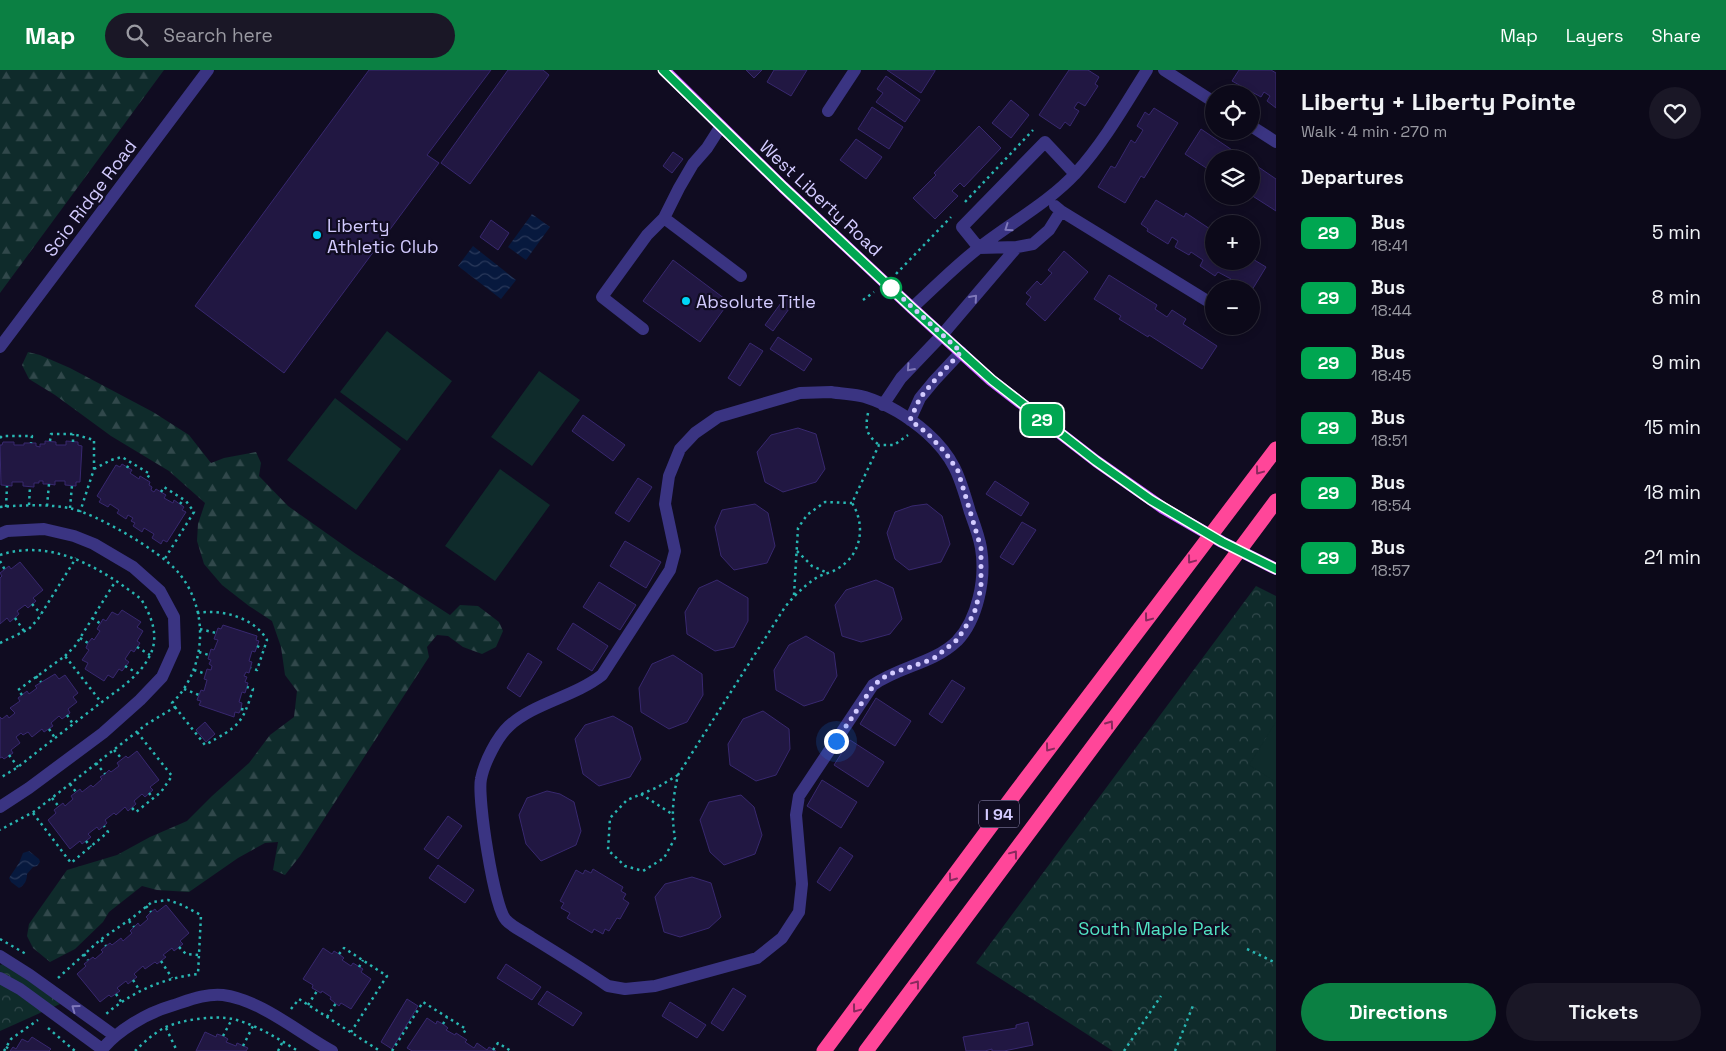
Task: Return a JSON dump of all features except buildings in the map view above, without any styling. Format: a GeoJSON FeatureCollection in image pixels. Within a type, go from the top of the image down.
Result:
{"type":"FeatureCollection","features":[{"type":"Feature","properties":{"kind":"highway","name":"I 94"},"geometry":{"type":"LineString","coordinates":[[824,1051],[1016,792],[1276,449]]}},
{"type":"Feature","properties":{"kind":"highway","name":"I 94"},"geometry":{"type":"LineString","coordinates":[[866,1051],[1276,501]]}},
{"type":"Feature","properties":{"kind":"main road","name":"West Liberty Road"},"geometry":{"type":"LineString","coordinates":[[664,70],[912,308],[992,380],[1036,416],[1128,485],[1163,508],[1222,542],[1276,569]]}},
{"type":"Feature","properties":{"kind":"street","name":"Scio Ridge Road"},"geometry":{"type":"LineString","coordinates":[[0,347],[208,70]]}},
{"type":"Feature","properties":{"kind":"street"},"geometry":{"type":"LineString","coordinates":[[828,111],[855,70]]}},
{"type":"Feature","properties":{"kind":"street"},"geometry":{"type":"LineString","coordinates":[[1164,70],[1205,96]]}},
{"type":"Feature","properties":{"kind":"street"},"geometry":{"type":"LineString","coordinates":[[912,308],[979,248],[1048,200],[1075,174],[1115,123],[1143,72]]}},
{"type":"Feature","properties":{"kind":"street"},"geometry":{"type":"LineString","coordinates":[[643,329],[602,296],[647,235],[664,218],[678,188],[721,126]]}},
{"type":"Feature","properties":{"kind":"street"},"geometry":{"type":"LineString","coordinates":[[1260,132],[1276,142]]}},
{"type":"Feature","properties":{"kind":"street"},"geometry":{"type":"LineString","coordinates":[[979,248],[962,227],[1045,142],[1075,174]]}},
{"type":"Feature","properties":{"kind":"street"},"geometry":{"type":"LineString","coordinates":[[1048,200],[1061,211],[1205,300]]}},
{"type":"Feature","properties":{"kind":"street"},"geometry":{"type":"LineString","coordinates":[[979,248],[1017,247],[1033,244],[1048,230],[1061,211]]}},
{"type":"Feature","properties":{"kind":"street"},"geometry":{"type":"LineString","coordinates":[[664,218],[741,276]]}},
{"type":"Feature","properties":{"kind":"street"},"geometry":{"type":"LineString","coordinates":[[883,405],[901,378],[942,335],[1017,247]]}},
{"type":"Feature","properties":{"kind":"street"},"geometry":{"type":"LineString","coordinates":[[910,420],[920,398],[961,352]]}},
{"type":"Feature","properties":{"kind":"street"},"geometry":{"type":"LineString","coordinates":[[831,392],[865,398],[883,405],[910,420],[927,433],[945,452],[958,471],[981,548],[981,588],[974,614],[957,640],[933,659],[887,675],[874,685],[799,796],[796,815],[802,884],[799,912],[782,938],[757,958],[654,986],[625,989],[608,986],[505,920],[494,884],[481,807],[481,779],[493,748],[508,727],[523,715],[591,684],[602,675],[670,570],[675,551],[665,504],[669,476],[680,449],[695,433],[718,417],[800,393],[831,392]]}},
{"type":"Feature","properties":{"kind":"street"},"geometry":{"type":"LineString","coordinates":[[0,534],[7,531],[44,529],[74,536],[94,544],[133,567],[160,591],[174,617],[175,648],[162,676],[140,700],[103,733],[0,807]]}},
{"type":"Feature","properties":{"kind":"street"},"geometry":{"type":"LineString","coordinates":[[0,956],[30,975],[115,1036]]}},
{"type":"Feature","properties":{"kind":"street"},"geometry":{"type":"LineString","coordinates":[[20,989],[30,975]]}},
{"type":"Feature","properties":{"kind":"street"},"geometry":{"type":"LineString","coordinates":[[0,978],[20,989],[101,1050],[115,1036],[154,1010],[202,997],[223,995],[246,1002],[277,1016],[332,1051]]}},
{"type":"Feature","properties":{"kind":"path"},"geometry":{"type":"LineString","coordinates":[[959,208],[1033,130]]}},
{"type":"Feature","properties":{"kind":"path"},"geometry":{"type":"LineString","coordinates":[[897,273],[953,215]]}},
{"type":"Feature","properties":{"kind":"path"},"geometry":{"type":"LineString","coordinates":[[863,300],[870,295]]}},
{"type":"Feature","properties":{"kind":"path"},"geometry":{"type":"LineString","coordinates":[[868,413],[866,427],[871,438],[879,444],[894,444],[908,435]]}},
{"type":"Feature","properties":{"kind":"path"},"geometry":{"type":"LineString","coordinates":[[50,441],[51,434],[73,434],[94,440],[94,469],[80,512]]}},
{"type":"Feature","properties":{"kind":"path"},"geometry":{"type":"LineString","coordinates":[[73,434],[73,442]]}},
{"type":"Feature","properties":{"kind":"path"},"geometry":{"type":"LineString","coordinates":[[0,438],[2,436],[32,436],[31,443]]}},
{"type":"Feature","properties":{"kind":"path"},"geometry":{"type":"LineString","coordinates":[[9,436],[9,442]]}},
{"type":"Feature","properties":{"kind":"path"},"geometry":{"type":"LineString","coordinates":[[852,503],[879,444]]}},
{"type":"Feature","properties":{"kind":"path"},"geometry":{"type":"LineString","coordinates":[[94,469],[122,457],[150,474],[146,480]]}},
{"type":"Feature","properties":{"kind":"path"},"geometry":{"type":"LineString","coordinates":[[127,468],[130,462]]}},
{"type":"Feature","properties":{"kind":"path"},"geometry":{"type":"LineString","coordinates":[[47,506],[49,484]]}},
{"type":"Feature","properties":{"kind":"path"},"geometry":{"type":"LineString","coordinates":[[70,508],[72,485]]}},
{"type":"Feature","properties":{"kind":"path"},"geometry":{"type":"LineString","coordinates":[[6,507],[7,486]]}},
{"type":"Feature","properties":{"kind":"path"},"geometry":{"type":"LineString","coordinates":[[29,505],[30,486]]}},
{"type":"Feature","properties":{"kind":"path"},"geometry":{"type":"LineString","coordinates":[[161,492],[164,487],[184,499],[194,512],[164,560]]}},
{"type":"Feature","properties":{"kind":"path"},"geometry":{"type":"LineString","coordinates":[[180,504],[184,499]]}},
{"type":"Feature","properties":{"kind":"path"},"geometry":{"type":"LineString","coordinates":[[794,597],[798,528],[807,515],[825,502],[852,503]]}},
{"type":"Feature","properties":{"kind":"path"},"geometry":{"type":"LineString","coordinates":[[678,775],[658,787],[626,800],[610,818],[608,850],[625,866],[643,871],[664,858],[675,838],[672,814],[674,791],[678,775],[784,606],[801,589],[818,577],[838,569],[851,559],[861,538],[859,514],[852,503]]}},
{"type":"Feature","properties":{"kind":"path"},"geometry":{"type":"LineString","coordinates":[[0,507],[29,505],[70,508],[119,529],[178,572],[187,584],[195,601],[200,629],[199,652],[194,670],[184,688],[172,703],[205,745],[235,727],[242,719],[254,689],[247,687]]}},
{"type":"Feature","properties":{"kind":"path"},"geometry":{"type":"LineString","coordinates":[[0,555],[28,550],[45,550],[76,558],[141,599],[147,608],[154,631],[154,644],[150,655],[137,674],[0,778]]}},
{"type":"Feature","properties":{"kind":"path"},"geometry":{"type":"LineString","coordinates":[[797,551],[812,566],[828,573]]}},
{"type":"Feature","properties":{"kind":"path"},"geometry":{"type":"LineString","coordinates":[[0,643],[29,629],[41,614],[76,558]]}},
{"type":"Feature","properties":{"kind":"path"},"geometry":{"type":"LineString","coordinates":[[0,561],[5,570]]}},
{"type":"Feature","properties":{"kind":"path"},"geometry":{"type":"LineString","coordinates":[[22,695],[18,690],[65,656],[75,646],[115,582]]}},
{"type":"Feature","properties":{"kind":"path"},"geometry":{"type":"LineString","coordinates":[[32,604],[41,614]]}},
{"type":"Feature","properties":{"kind":"path"},"geometry":{"type":"LineString","coordinates":[[197,613],[206,611],[237,616],[248,621],[264,634],[267,640],[256,670],[250,668]]}},
{"type":"Feature","properties":{"kind":"path"},"geometry":{"type":"LineString","coordinates":[[15,618],[24,631]]}},
{"type":"Feature","properties":{"kind":"path"},"geometry":{"type":"LineString","coordinates":[[92,618],[101,624]]}},
{"type":"Feature","properties":{"kind":"path"},"geometry":{"type":"LineString","coordinates":[[200,629],[216,633]]}},
{"type":"Feature","properties":{"kind":"path"},"geometry":{"type":"LineString","coordinates":[[80,638],[88,644]]}},
{"type":"Feature","properties":{"kind":"path"},"geometry":{"type":"LineString","coordinates":[[257,646],[263,649]]}},
{"type":"Feature","properties":{"kind":"path"},"geometry":{"type":"LineString","coordinates":[[137,647],[150,655]]}},
{"type":"Feature","properties":{"kind":"path"},"geometry":{"type":"LineString","coordinates":[[199,652],[209,655]]}},
{"type":"Feature","properties":{"kind":"path"},"geometry":{"type":"LineString","coordinates":[[65,656],[102,702]]}},
{"type":"Feature","properties":{"kind":"path"},"geometry":{"type":"LineString","coordinates":[[126,666],[137,674]]}},
{"type":"Feature","properties":{"kind":"path"},"geometry":{"type":"LineString","coordinates":[[194,670],[206,674]]}},
{"type":"Feature","properties":{"kind":"path"},"geometry":{"type":"LineString","coordinates":[[36,676],[40,682]]}},
{"type":"Feature","properties":{"kind":"path"},"geometry":{"type":"LineString","coordinates":[[184,688],[199,695]]}},
{"type":"Feature","properties":{"kind":"path"},"geometry":{"type":"LineString","coordinates":[[0,830],[52,798],[137,732],[175,707]]}},
{"type":"Feature","properties":{"kind":"path"},"geometry":{"type":"LineString","coordinates":[[241,709],[246,710]]}},
{"type":"Feature","properties":{"kind":"path"},"geometry":{"type":"LineString","coordinates":[[67,716],[73,724]]}},
{"type":"Feature","properties":{"kind":"path"},"geometry":{"type":"LineString","coordinates":[[49,729],[55,738]]}},
{"type":"Feature","properties":{"kind":"path"},"geometry":{"type":"LineString","coordinates":[[132,808],[136,812],[161,792],[172,776],[137,732]]}},
{"type":"Feature","properties":{"kind":"path"},"geometry":{"type":"LineString","coordinates":[[114,750],[122,759]]}},
{"type":"Feature","properties":{"kind":"path"},"geometry":{"type":"LineString","coordinates":[[10,755],[18,766]]}},
{"type":"Feature","properties":{"kind":"path"},"geometry":{"type":"LineString","coordinates":[[96,763],[105,774]]}},
{"type":"Feature","properties":{"kind":"path"},"geometry":{"type":"LineString","coordinates":[[70,784],[76,792]]}},
{"type":"Feature","properties":{"kind":"path"},"geometry":{"type":"LineString","coordinates":[[149,793],[153,798]]}},
{"type":"Feature","properties":{"kind":"path"},"geometry":{"type":"LineString","coordinates":[[641,794],[672,814]]}},
{"type":"Feature","properties":{"kind":"path"},"geometry":{"type":"LineString","coordinates":[[52,798],[59,806]]}},
{"type":"Feature","properties":{"kind":"path"},"geometry":{"type":"LineString","coordinates":[[32,812],[71,863],[108,832],[104,826]]}},
{"type":"Feature","properties":{"kind":"path"},"geometry":{"type":"LineString","coordinates":[[86,840],[91,846]]}},
{"type":"Feature","properties":{"kind":"path"},"geometry":{"type":"LineString","coordinates":[[64,984],[57,978],[101,940],[152,902],[168,900],[201,915],[198,974],[172,978],[150,986],[105,1015]]}},
{"type":"Feature","properties":{"kind":"path"},"geometry":{"type":"LineString","coordinates":[[146,906],[152,912]]}},
{"type":"Feature","properties":{"kind":"path"},"geometry":{"type":"LineString","coordinates":[[129,921],[134,927]]}},
{"type":"Feature","properties":{"kind":"path"},"geometry":{"type":"LineString","coordinates":[[101,940],[106,946]]}},
{"type":"Feature","properties":{"kind":"path"},"geometry":{"type":"LineString","coordinates":[[179,947],[186,954],[199,956]]}},
{"type":"Feature","properties":{"kind":"path"},"geometry":{"type":"LineString","coordinates":[[339,954],[344,948],[387,976],[351,1032]]}},
{"type":"Feature","properties":{"kind":"path"},"geometry":{"type":"LineString","coordinates":[[1247,949],[1276,963]]}},
{"type":"Feature","properties":{"kind":"path"},"geometry":{"type":"LineString","coordinates":[[84,954],[88,960]]}},
{"type":"Feature","properties":{"kind":"path"},"geometry":{"type":"LineString","coordinates":[[358,967],[363,960]]}},
{"type":"Feature","properties":{"kind":"path"},"geometry":{"type":"LineString","coordinates":[[161,961],[172,978]]}},
{"type":"Feature","properties":{"kind":"path"},"geometry":{"type":"LineString","coordinates":[[133,980],[140,991]]}},
{"type":"Feature","properties":{"kind":"path"},"geometry":{"type":"LineString","coordinates":[[308,1005],[317,991]]}},
{"type":"Feature","properties":{"kind":"path"},"geometry":{"type":"LineString","coordinates":[[116,994],[122,1003]]}},
{"type":"Feature","properties":{"kind":"path"},"geometry":{"type":"LineString","coordinates":[[1124,1051],[1161,996]]}},
{"type":"Feature","properties":{"kind":"path"},"geometry":{"type":"LineString","coordinates":[[291,1010],[299,999],[380,1051]]}},
{"type":"Feature","properties":{"kind":"path"},"geometry":{"type":"LineString","coordinates":[[392,1051],[423,1002],[466,1029],[462,1036]]}},
{"type":"Feature","properties":{"kind":"path"},"geometry":{"type":"LineString","coordinates":[[327,1017],[336,1003]]}},
{"type":"Feature","properties":{"kind":"path"},"geometry":{"type":"LineString","coordinates":[[1175,1051],[1194,1003]]}},
{"type":"Feature","properties":{"kind":"path"},"geometry":{"type":"LineString","coordinates":[[135,1051],[145,1041],[166,1028],[204,1018],[232,1019],[261,1028],[298,1051]]}},
{"type":"Feature","properties":{"kind":"path"},"geometry":{"type":"LineString","coordinates":[[443,1024],[447,1018]]}},
{"type":"Feature","properties":{"kind":"path"},"geometry":{"type":"LineString","coordinates":[[223,1036],[232,1019]]}},
{"type":"Feature","properties":{"kind":"path"},"geometry":{"type":"LineString","coordinates":[[4,1051],[11,1039],[37,1020],[75,1051]]}},
{"type":"Feature","properties":{"kind":"path"},"geometry":{"type":"LineString","coordinates":[[243,1046],[253,1026]]}},
{"type":"Feature","properties":{"kind":"path"},"geometry":{"type":"LineString","coordinates":[[166,1028],[177,1051]]}},
{"type":"Feature","properties":{"kind":"path"},"geometry":{"type":"LineString","coordinates":[[278,1051],[283,1042]]}},
{"type":"Feature","properties":{"kind":"path"},"geometry":{"type":"LineString","coordinates":[[493,1050],[498,1043],[511,1051]]}},
{"type":"Feature","properties":{"kind":"path"},"geometry":{"type":"LineString","coordinates":[[6,1047],[11,1050]]}},
{"type":"Feature","properties":{"kind":"green space"},"geometry":{"type":"Polygon","coordinates":[[[0,70],[164,70],[0,293],[0,70]]]}},
{"type":"Feature","properties":{"kind":"green space"},"geometry":{"type":"Polygon","coordinates":[[[387,331],[452,381],[407,441],[340,392],[387,331]]]}},
{"type":"Feature","properties":{"kind":"green space"},"geometry":{"type":"Polygon","coordinates":[[[28,352],[70,368],[153,412],[189,435],[211,463],[224,458],[256,452],[261,463],[259,476],[288,506],[356,554],[450,615],[460,605],[478,606],[499,622],[503,631],[496,647],[482,654],[463,647],[448,636],[437,635],[427,647],[429,657],[300,856],[285,875],[273,870],[278,842],[265,843],[238,858],[189,892],[157,890],[142,886],[109,912],[103,922],[75,949],[50,962],[33,948],[27,936],[29,924],[67,870],[117,855],[150,837],[187,821],[249,763],[270,735],[294,717],[297,691],[285,675],[281,647],[272,621],[222,585],[204,564],[197,541],[198,524],[205,503],[169,471],[111,436],[55,395],[29,379],[22,365],[28,352]]]}},
{"type":"Feature","properties":{"kind":"green space"},"geometry":{"type":"Polygon","coordinates":[[[539,371],[580,400],[532,466],[491,437],[539,371]]]}},
{"type":"Feature","properties":{"kind":"green space"},"geometry":{"type":"Polygon","coordinates":[[[335,398],[401,449],[356,510],[287,460],[335,398]]]}},
{"type":"Feature","properties":{"kind":"green space"},"geometry":{"type":"Polygon","coordinates":[[[500,469],[550,505],[495,581],[445,546],[500,469]]]}},
{"type":"Feature","properties":{"kind":"green space","name":"South Maple Park"},"geometry":{"type":"Polygon","coordinates":[[[1256,586],[1276,596],[1276,1051],[1113,1051],[976,963],[1256,586]]]}},
{"type":"Feature","properties":{"kind":"green space"},"geometry":{"type":"Polygon","coordinates":[[[1276,722],[1276,782],[1249,765],[1276,722]]]}},
{"type":"Feature","properties":{"kind":"green space"},"geometry":{"type":"Polygon","coordinates":[[[10,961],[60,1004],[0,1031],[0,965],[10,961]]]}},
{"type":"Feature","properties":{"kind":"water"},"geometry":{"type":"Polygon","coordinates":[[[532,214],[550,227],[526,260],[508,247],[532,214]]]}},
{"type":"Feature","properties":{"kind":"water"},"geometry":{"type":"Polygon","coordinates":[[[473,246],[516,280],[501,299],[458,266],[473,246]]]}},
{"type":"Feature","properties":{"kind":"water"},"geometry":{"type":"Polygon","coordinates":[[[29,851],[40,862],[27,874],[25,882],[19,888],[9,878],[23,853],[29,851]]]}},
{"type":"Feature","properties":{"kind":"bus line","name":"29"},"geometry":{"type":"LineString","coordinates":[[663,70],[783,187],[912,308],[992,380],[1036,416],[1128,485],[1176,516],[1252,558],[1276,569]]}},
{"type":"Feature","properties":{"kind":"place","name":"Liberty Athletic Club"},"geometry":{"type":"Point","coordinates":[317,235]}},
{"type":"Feature","properties":{"kind":"place","name":"Absolute Title"},"geometry":{"type":"Point","coordinates":[686,301]}},
{"type":"Feature","properties":{"kind":"route"},"geometry":{"type":"LineString","coordinates":[[836,741],[874,685],[887,675],[933,659],[957,640],[974,614],[981,588],[981,548],[958,471],[945,452],[927,433],[910,420],[920,398],[961,352],[886,283],[891,288]]}}]}
